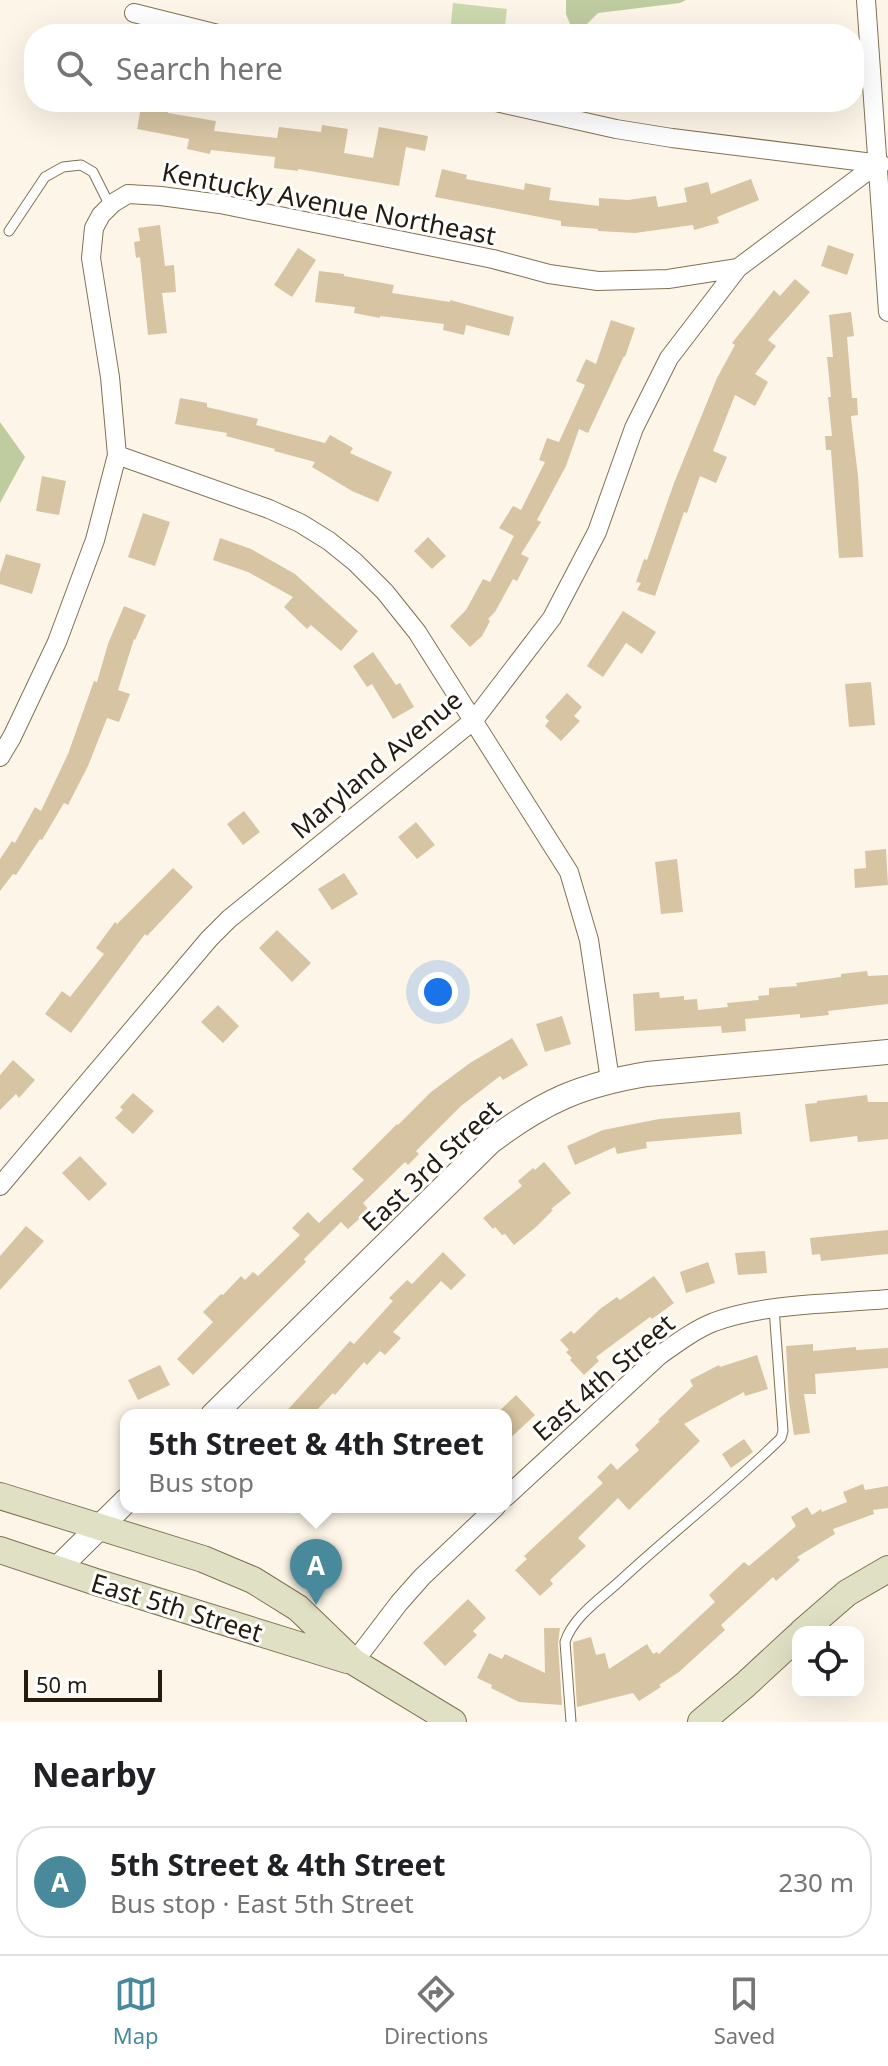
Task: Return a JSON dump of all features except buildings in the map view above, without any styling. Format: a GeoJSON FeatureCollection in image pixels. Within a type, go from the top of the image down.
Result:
{"type":"FeatureCollection","features":[{"type":"Feature","properties":{"kind":"main road","name":"East 5th Street"},"geometry":{"type":"LineString","coordinates":[[0,1496],[203,1559],[253,1580],[298,1608],[354,1662],[453,1722]]}},
{"type":"Feature","properties":{"kind":"main road","name":"East 5th Street"},"geometry":{"type":"LineString","coordinates":[[0,1550],[354,1662]]}},
{"type":"Feature","properties":{"kind":"main road"},"geometry":{"type":"LineString","coordinates":[[809,1626],[847,1593],[888,1569]]}},
{"type":"Feature","properties":{"kind":"main road"},"geometry":{"type":"LineString","coordinates":[[701,1722],[792,1641]]}},
{"type":"Feature","properties":{"kind":"street"},"geometry":{"type":"LineString","coordinates":[[866,0],[883,164],[888,312]]}},
{"type":"Feature","properties":{"kind":"street"},"geometry":{"type":"LineString","coordinates":[[134,13],[178,24]]}},
{"type":"Feature","properties":{"kind":"street"},"geometry":{"type":"LineString","coordinates":[[540,112],[658,136],[883,164]]}},
{"type":"Feature","properties":{"kind":"street","name":"Maryland Avenue"},"geometry":{"type":"LineString","coordinates":[[1,1181],[229,919],[474,720],[552,618],[597,532],[634,428],[669,358],[738,268],[883,164]]}},
{"type":"Feature","properties":{"kind":"street","name":"Kentucky Avenue Northeast"},"geometry":{"type":"LineString","coordinates":[[110,206],[128,194],[220,204],[493,259],[549,274],[598,281],[668,279],[738,268]]}},
{"type":"Feature","properties":{"kind":"street"},"geometry":{"type":"LineString","coordinates":[[0,757],[57,642],[95,540],[117,455],[110,377],[91,258],[94,228],[110,206]]}},
{"type":"Feature","properties":{"kind":"street"},"geometry":{"type":"LineString","coordinates":[[117,455],[300,523],[355,562],[385,592],[417,632],[569,872],[589,940],[610,1080]]}},
{"type":"Feature","properties":{"kind":"street","name":"East 3rd Street"},"geometry":{"type":"LineString","coordinates":[[219,1409],[490,1142],[547,1103],[610,1080],[647,1074],[888,1052]]}},
{"type":"Feature","properties":{"kind":"street","name":"East 4th Street"},"geometry":{"type":"LineString","coordinates":[[512,1491],[660,1355],[712,1323],[774,1308],[888,1299]]}},
{"type":"Feature","properties":{"kind":"street"},"geometry":{"type":"LineString","coordinates":[[57,1569],[120,1507]]}},
{"type":"Feature","properties":{"kind":"street"},"geometry":{"type":"LineString","coordinates":[[354,1662],[422,1577],[490,1513]]}},
{"type":"Feature","properties":{"kind":"lane"},"geometry":{"type":"LineString","coordinates":[[9,231],[45,177],[63,167],[81,165],[93,172],[110,206]]}},
{"type":"Feature","properties":{"kind":"lane"},"geometry":{"type":"LineString","coordinates":[[571,1722],[565,1642],[568,1631],[645,1557],[781,1438],[774,1308]]}},
{"type":"Feature","properties":{"kind":"green space"},"geometry":{"type":"Polygon","coordinates":[[[566,0],[686,0],[598,13],[587,24],[570,24],[566,0]]]}},
{"type":"Feature","properties":{"kind":"green space"},"geometry":{"type":"Polygon","coordinates":[[[453,3],[507,9],[505,24],[451,24],[453,3]]]}},
{"type":"Feature","properties":{"kind":"green space"},"geometry":{"type":"Polygon","coordinates":[[[0,422],[25,457],[0,503],[0,422]]]}},
{"type":"Feature","properties":{"kind":"place","name":"5th Street & 4th Street"},"geometry":{"type":"Point","coordinates":[316,1605]}}]}
